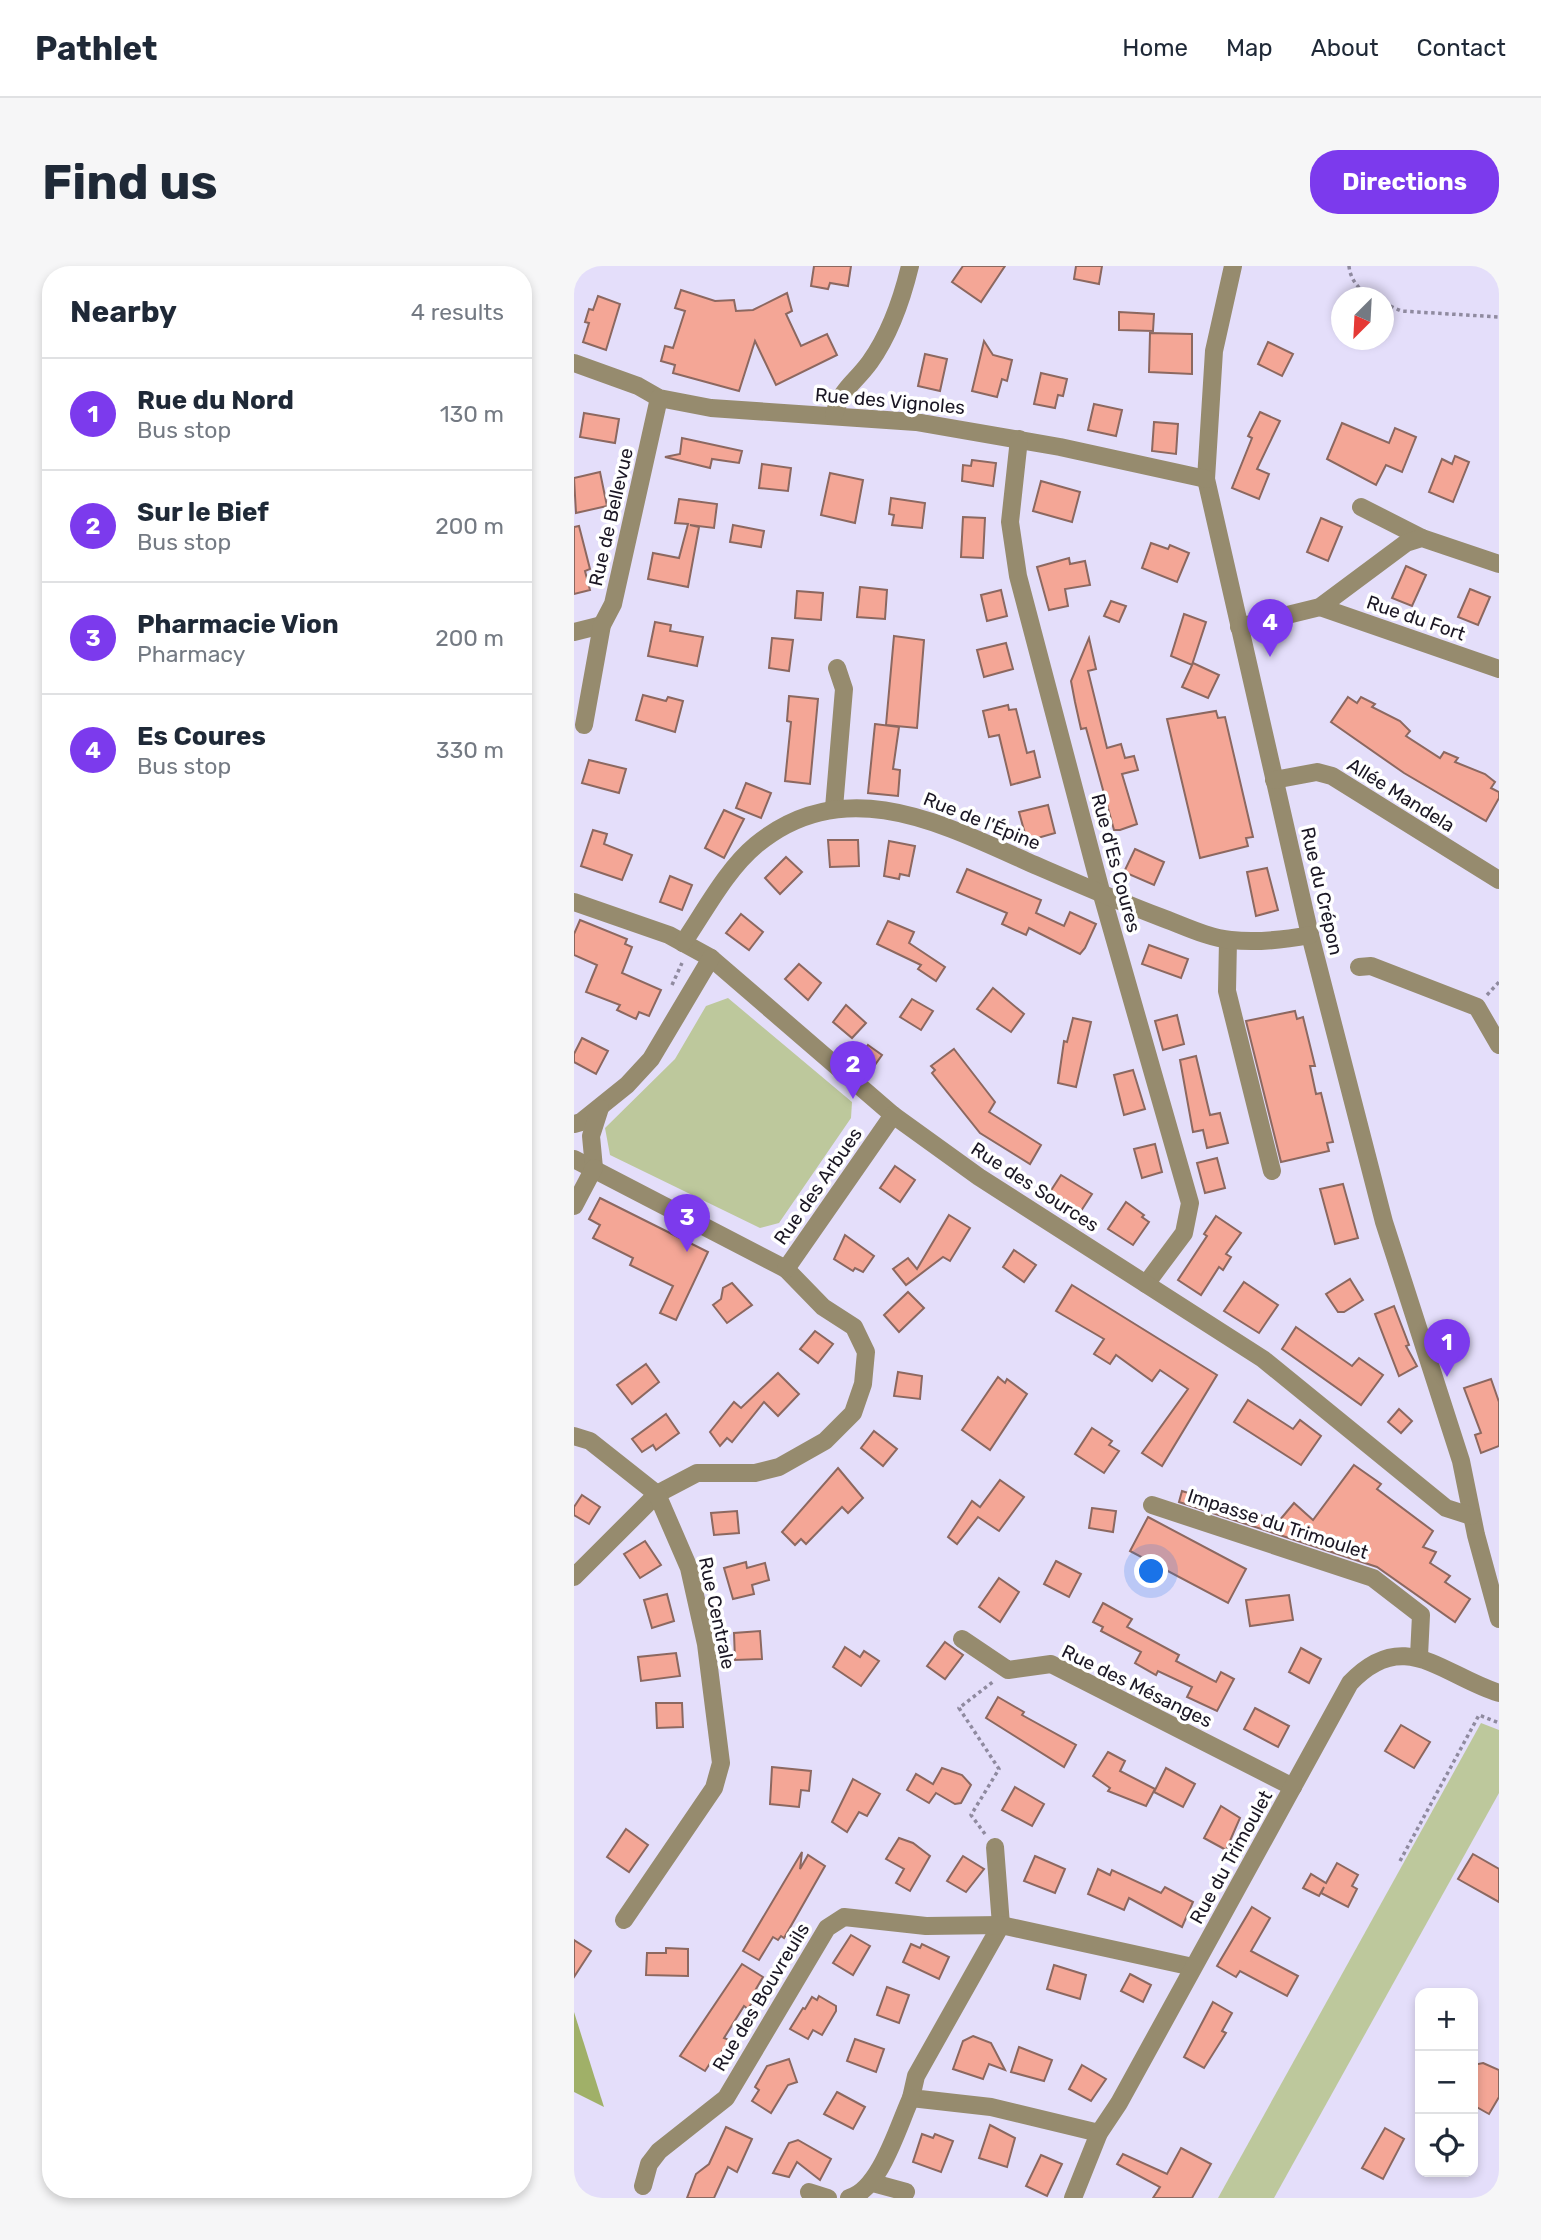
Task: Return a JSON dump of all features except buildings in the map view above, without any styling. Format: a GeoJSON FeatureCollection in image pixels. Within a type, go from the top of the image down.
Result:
{"type":"FeatureCollection","features":[{"type":"Feature","properties":{"kind":"street"},"geometry":{"type":"LineString","coordinates":[[834,415],[840,395],[871,361],[898,309],[910,266]]}},
{"type":"Feature","properties":{"kind":"street","name":"Rue du Crépon"},"geometry":{"type":"LineString","coordinates":[[1233,266],[1214,351],[1206,479],[1310,935],[1384,1222],[1461,1461],[1471,1516],[1499,1619]]}},
{"type":"Feature","properties":{"kind":"street","name":"Rue des Vignoles"},"geometry":{"type":"LineString","coordinates":[[574,363],[638,386],[659,398],[743,412],[834,415],[916,422],[1019,439],[1206,479]]}},
{"type":"Feature","properties":{"kind":"street","name":"Rue de Bellevue"},"geometry":{"type":"LineString","coordinates":[[584,725],[602,625],[613,604],[659,398]]}},
{"type":"Feature","properties":{"kind":"street","name":"Rue d'Es Coures"},"geometry":{"type":"LineString","coordinates":[[1019,439],[1010,522],[1013,548],[1102,895],[1190,1203],[1184,1233],[1146,1284]]}},
{"type":"Feature","properties":{"kind":"street"},"geometry":{"type":"LineString","coordinates":[[1361,507],[1422,538],[1499,564]]}},
{"type":"Feature","properties":{"kind":"street"},"geometry":{"type":"LineString","coordinates":[[1239,627],[1320,607],[1406,543],[1422,538]]}},
{"type":"Feature","properties":{"kind":"street","name":"Rue du Fort"},"geometry":{"type":"LineString","coordinates":[[1320,607],[1499,669]]}},
{"type":"Feature","properties":{"kind":"street"},"geometry":{"type":"LineString","coordinates":[[574,632],[602,625]]}},
{"type":"Feature","properties":{"kind":"street"},"geometry":{"type":"LineString","coordinates":[[834,808],[845,689],[837,668]]}},
{"type":"Feature","properties":{"kind":"street","name":"Allée Mandela"},"geometry":{"type":"LineString","coordinates":[[1274,780],[1317,772],[1332,776],[1499,880]]}},
{"type":"Feature","properties":{"kind":"street","name":"Rue de l'Épine"},"geometry":{"type":"LineString","coordinates":[[683,943],[742,859],[756,845],[810,813],[834,808],[921,816],[1102,895],[1228,940],[1276,941],[1310,935]]}},
{"type":"Feature","properties":{"kind":"street","name":"Rue des Sources"},"geometry":{"type":"LineString","coordinates":[[574,902],[669,935],[711,958],[893,1115],[979,1177],[1263,1359],[1446,1508],[1471,1516]]}},
{"type":"Feature","properties":{"kind":"street"},"geometry":{"type":"LineString","coordinates":[[1228,940],[1227,991],[1272,1171]]}},
{"type":"Feature","properties":{"kind":"street"},"geometry":{"type":"LineString","coordinates":[[576,1117],[600,1108],[651,1059],[711,958]]}},
{"type":"Feature","properties":{"kind":"street"},"geometry":{"type":"LineString","coordinates":[[1359,967],[1371,967],[1476,1007],[1499,1045]]}},
{"type":"Feature","properties":{"kind":"street"},"geometry":{"type":"LineString","coordinates":[[574,1206],[594,1168],[591,1136],[600,1108]]}},
{"type":"Feature","properties":{"kind":"street","name":"Rue des Arbues"},"geometry":{"type":"LineString","coordinates":[[574,1577],[657,1494],[698,1474],[755,1473],[779,1467],[825,1441],[853,1413],[863,1384],[866,1352],[854,1327],[823,1307],[786,1269],[893,1115]]}},
{"type":"Feature","properties":{"kind":"street"},"geometry":{"type":"LineString","coordinates":[[574,1159],[786,1269]]}},
{"type":"Feature","properties":{"kind":"street","name":"Rue Centrale"},"geometry":{"type":"LineString","coordinates":[[574,1436],[590,1441],[657,1494],[689,1568],[706,1644],[721,1763],[714,1788],[624,1920]]}},
{"type":"Feature","properties":{"kind":"street","name":"Impasse du Trimoulet"},"geometry":{"type":"LineString","coordinates":[[1152,1505],[1373,1578],[1421,1615],[1419,1656]]}},
{"type":"Feature","properties":{"kind":"street"},"geometry":{"type":"LineString","coordinates":[[962,1639],[1008,1670]]}},
{"type":"Feature","properties":{"kind":"street","name":"Rue du Trimoulet"},"geometry":{"type":"LineString","coordinates":[[1073,2198],[1099,2133],[1119,2103],[1350,1684],[1365,1668],[1401,1655],[1419,1656]]}},
{"type":"Feature","properties":{"kind":"street"},"geometry":{"type":"LineString","coordinates":[[1419,1656],[1499,1693]]}},
{"type":"Feature","properties":{"kind":"street","name":"Rue des Mésanges"},"geometry":{"type":"LineString","coordinates":[[1008,1670],[1051,1664],[1293,1787]]}},
{"type":"Feature","properties":{"kind":"street"},"geometry":{"type":"LineString","coordinates":[[849,2198],[858,2196],[873,2183],[911,2098],[916,2076],[1001,1925],[995,1847]]}},
{"type":"Feature","properties":{"kind":"street","name":"Rue des Bouvreuils"},"geometry":{"type":"LineString","coordinates":[[643,2186],[649,2164],[659,2151],[726,2098],[827,1928],[844,1917],[926,1926],[1001,1925],[1193,1967]]}},
{"type":"Feature","properties":{"kind":"street"},"geometry":{"type":"LineString","coordinates":[[911,2098],[991,2106],[1099,2133]]}},
{"type":"Feature","properties":{"kind":"street"},"geometry":{"type":"LineString","coordinates":[[873,2183],[906,2192]]}},
{"type":"Feature","properties":{"kind":"street"},"geometry":{"type":"LineString","coordinates":[[809,2192],[828,2198]]}},
{"type":"Feature","properties":{"kind":"path"},"geometry":{"type":"LineString","coordinates":[[1349,266],[1349,272],[1358,287]]}},
{"type":"Feature","properties":{"kind":"path"},"geometry":{"type":"LineString","coordinates":[[1394,308],[1401,311],[1499,317]]}},
{"type":"Feature","properties":{"kind":"path"},"geometry":{"type":"LineString","coordinates":[[995,1847],[971,1815],[999,1769],[959,1708],[1008,1670]]}},
{"type":"Feature","properties":{"kind":"path"},"geometry":{"type":"LineString","coordinates":[[1400,1861],[1479,1715],[1499,1723]]}},
{"type":"Feature","properties":{"kind":"green space"},"geometry":{"type":"Polygon","coordinates":[[[728,998],[852,1102],[851,1118],[779,1223],[760,1228],[610,1155],[605,1128],[675,1059],[706,1006],[728,998]]]}},
{"type":"Feature","properties":{"kind":"green space"},"geometry":{"type":"Polygon","coordinates":[[[1481,1723],[1499,1730],[1499,1793],[1274,2198],[1218,2198],[1481,1723]]]}},
{"type":"Feature","properties":{"kind":"green space"},"geometry":{"type":"Polygon","coordinates":[[[574,2012],[604,2107],[574,2092],[574,2012]]]}},
{"type":"Feature","properties":{"kind":"place","name":"Es Coures"},"geometry":{"type":"Point","coordinates":[1270,657]}},
{"type":"Feature","properties":{"kind":"place","name":"Sur le Bief"},"geometry":{"type":"Point","coordinates":[853,1099]}},
{"type":"Feature","properties":{"kind":"place","name":"Pharmacie Vion"},"geometry":{"type":"Point","coordinates":[687,1252]}},
{"type":"Feature","properties":{"kind":"place","name":"Rue du Nord"},"geometry":{"type":"Point","coordinates":[1447,1377]}}]}
